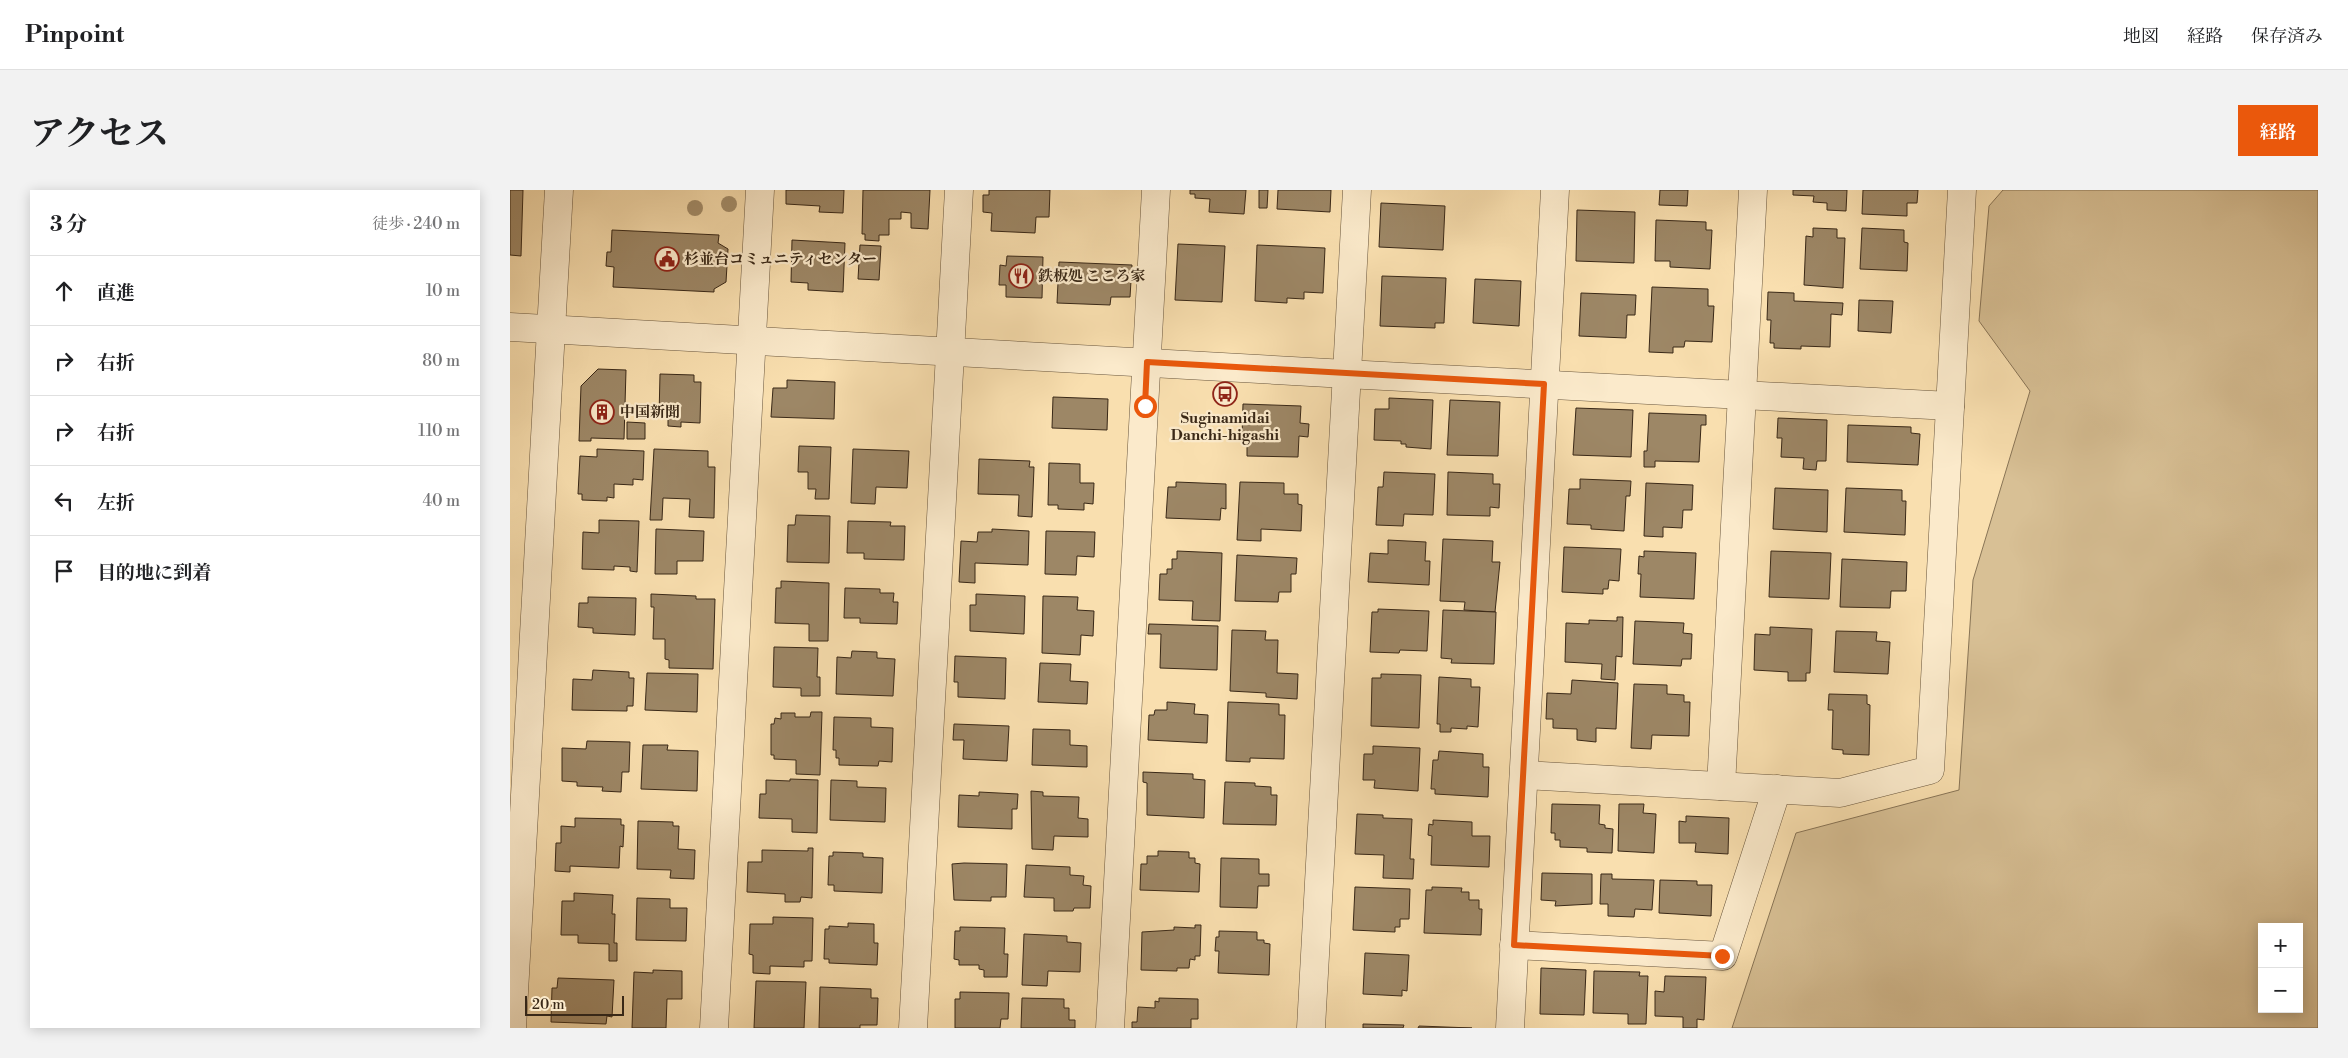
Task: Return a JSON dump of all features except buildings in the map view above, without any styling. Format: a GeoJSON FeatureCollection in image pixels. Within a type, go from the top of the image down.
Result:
{"type":"FeatureCollection","features":[{"type":"Feature","properties":{"kind":"street"},"geometry":{"type":"LineString","coordinates":[[512,1028],[559,190]]}},
{"type":"Feature","properties":{"kind":"street"},"geometry":{"type":"LineString","coordinates":[[714,1028],[760,190]]}},
{"type":"Feature","properties":{"kind":"street"},"geometry":{"type":"LineString","coordinates":[[913,1028],[959,190]]}},
{"type":"Feature","properties":{"kind":"street"},"geometry":{"type":"LineString","coordinates":[[1110,1028],[1156,190]]}},
{"type":"Feature","properties":{"kind":"street"},"geometry":{"type":"LineString","coordinates":[[1311,1028],[1357,190]]}},
{"type":"Feature","properties":{"kind":"street"},"geometry":{"type":"LineString","coordinates":[[1510,1028],[1555,190]]}},
{"type":"Feature","properties":{"kind":"street"},"geometry":{"type":"LineString","coordinates":[[1721,786],[1754,190]]}},
{"type":"Feature","properties":{"kind":"street"},"geometry":{"type":"LineString","coordinates":[[1524,775],[1840,793],[1930,770],[1962,190]]}},
{"type":"Feature","properties":{"kind":"street"},"geometry":{"type":"LineString","coordinates":[[510,327],[1950,406]]}},
{"type":"Feature","properties":{"kind":"street"},"geometry":{"type":"LineString","coordinates":[[1514,945],[1722,956],[1777,790]]}},
{"type":"Feature","properties":{"kind":"shaded area"},"geometry":{"type":"Polygon","coordinates":[[[2003,190],[2318,190],[2318,1028],[1732,1028],[1796,833],[1959,790],[1973,580],[2030,391],[1979,321],[1989,206],[2003,190]]]}},
{"type":"Feature","properties":{"kind":"place","name":"杉並台コミュニティセンター"},"geometry":{"type":"Point","coordinates":[667,259]}},
{"type":"Feature","properties":{"kind":"place","name":"鉄板処 こころ家"},"geometry":{"type":"Point","coordinates":[1021,276]}},
{"type":"Feature","properties":{"kind":"place","name":"Suginamidai Danchi-higashi"},"geometry":{"type":"Point","coordinates":[1225,394]}},
{"type":"Feature","properties":{"kind":"place","name":"中国新聞"},"geometry":{"type":"Point","coordinates":[602,412]}},
{"type":"Feature","properties":{"kind":"route"},"geometry":{"type":"LineString","coordinates":[[1145,406],[1147,362],[1544,384],[1514,945],[1722,956]]}}]}
